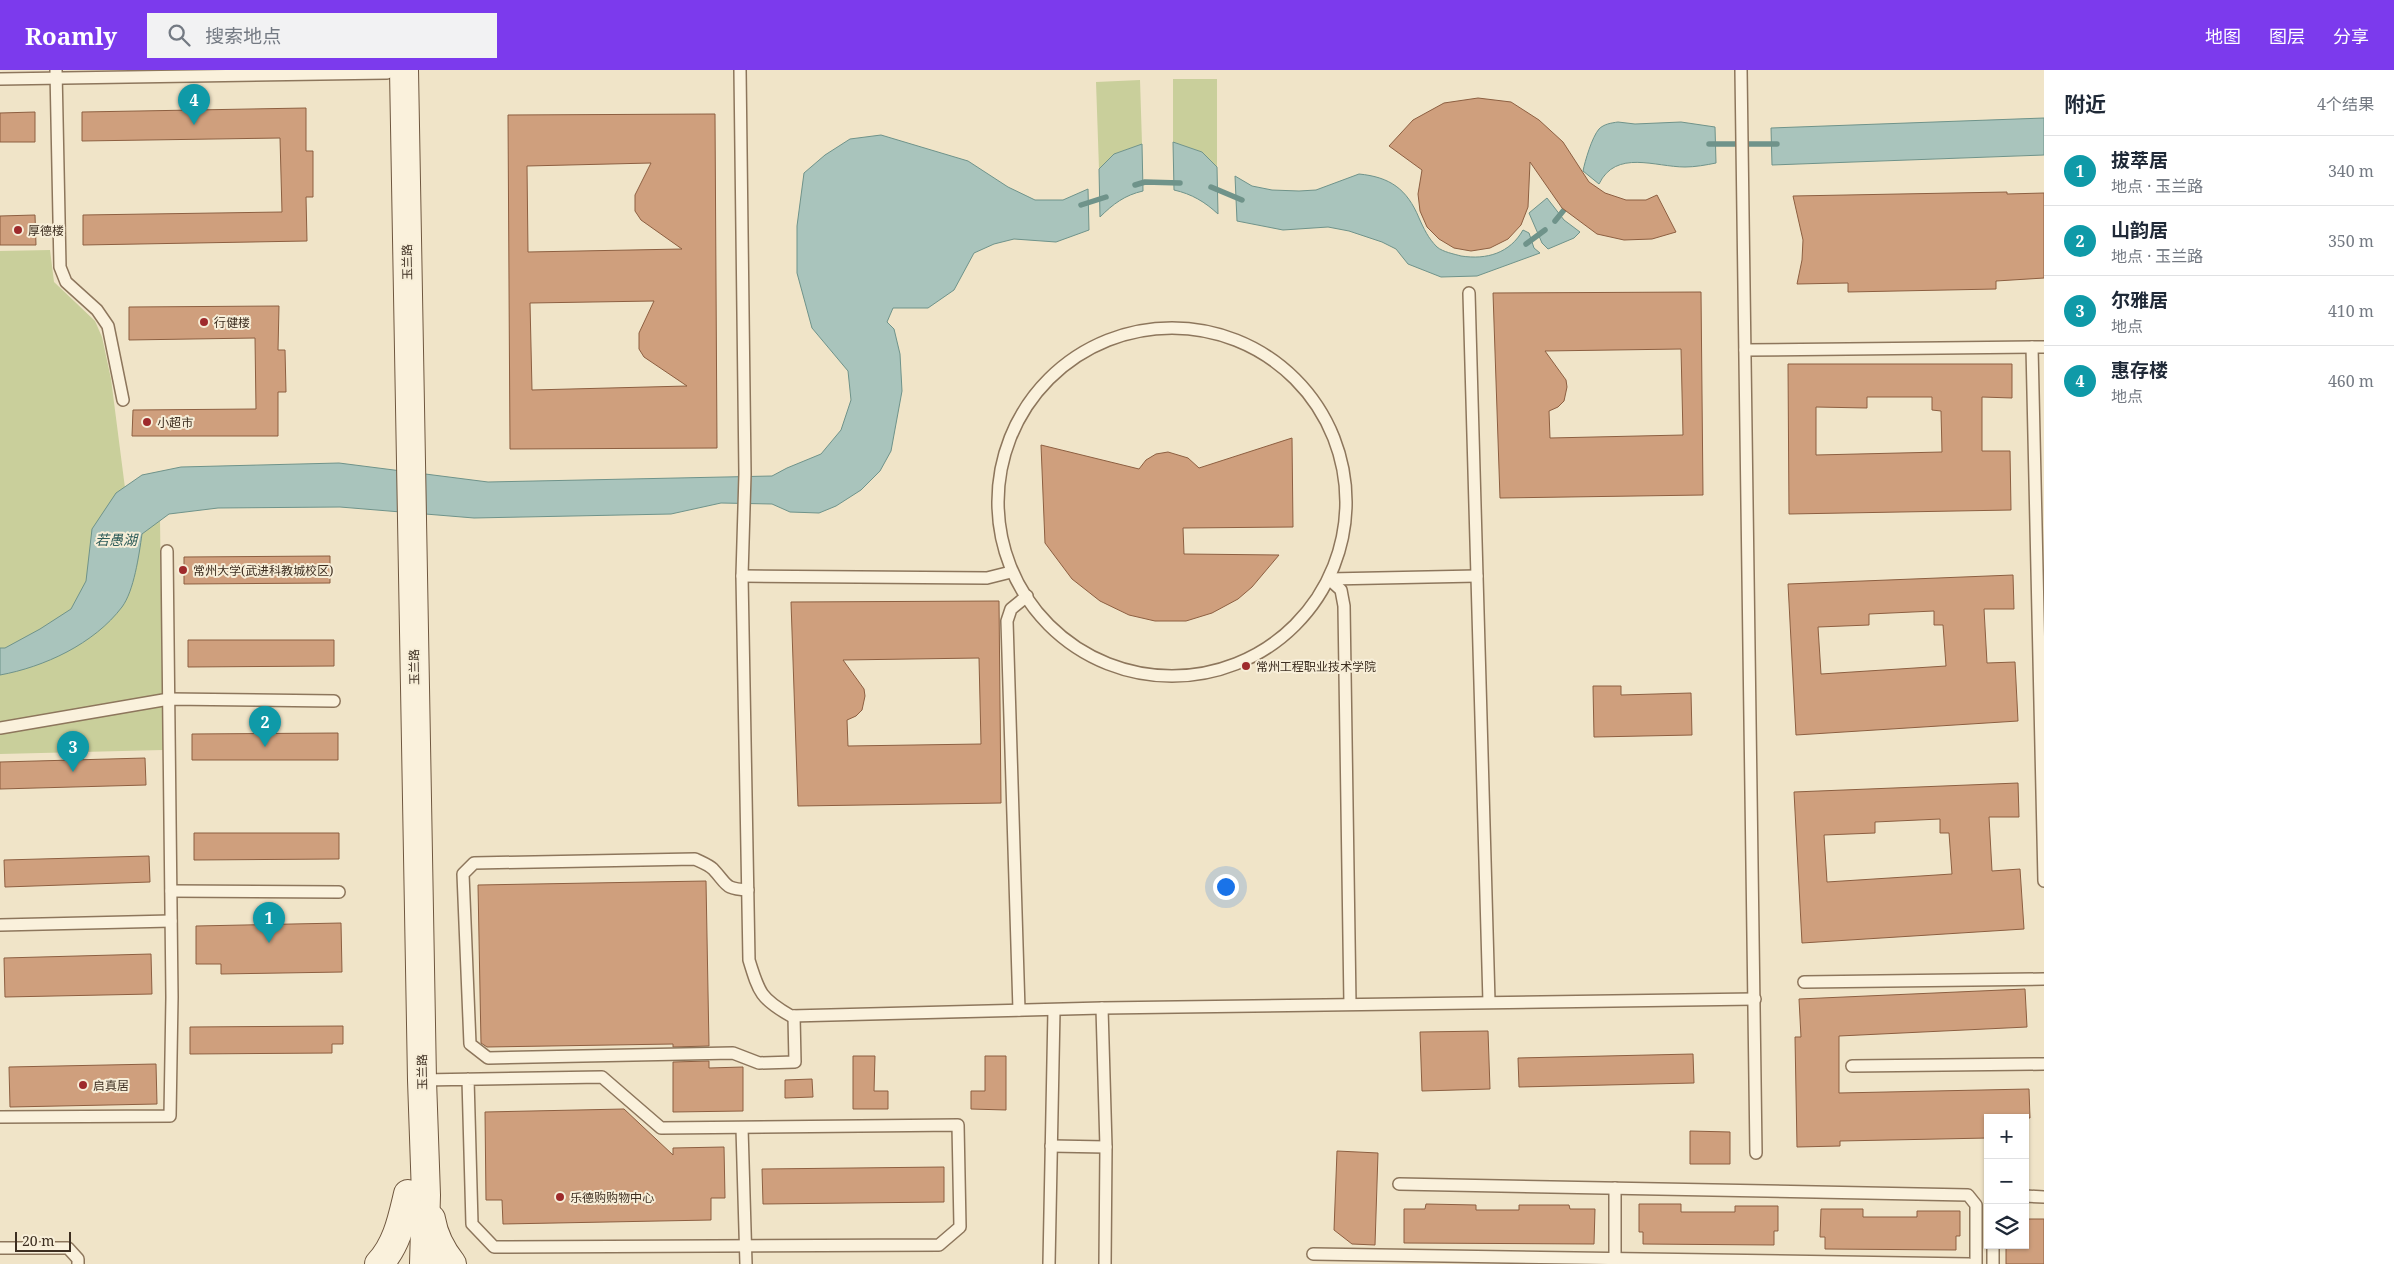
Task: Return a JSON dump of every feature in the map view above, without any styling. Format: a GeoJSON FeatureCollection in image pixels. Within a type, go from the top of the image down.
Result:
{"type":"FeatureCollection","features":[{"type":"Feature","properties":{"kind":"street","name":"玉兰路"},"geometry":{"type":"LineString","coordinates":[[392,71],[417,1194],[424,1264]]}},
{"type":"Feature","properties":{"kind":"street","name":"玉兰路"},"geometry":{"type":"LineString","coordinates":[[403,521],[422,1080],[417,1194],[408,1264]]}},
{"type":"Feature","properties":{"kind":"street"},"geometry":{"type":"LineString","coordinates":[[379,1264],[417,1194]]}},
{"type":"Feature","properties":{"kind":"street"},"geometry":{"type":"LineString","coordinates":[[417,1194],[433,1232],[452,1264]]}},
{"type":"Feature","properties":{"kind":"lane"},"geometry":{"type":"LineString","coordinates":[[740,70],[745,474],[742,576],[749,960],[757,987],[769,1004],[794,1016],[1102,1008],[1755,998]]}},
{"type":"Feature","properties":{"kind":"lane"},"geometry":{"type":"LineString","coordinates":[[1741,70],[1756,1152]]}},
{"type":"Feature","properties":{"kind":"lane"},"geometry":{"type":"LineString","coordinates":[[0,79],[56,74],[392,71]]}},
{"type":"Feature","properties":{"kind":"lane"},"geometry":{"type":"LineString","coordinates":[[56,74],[60,267],[66,282],[97,310],[108,326],[123,400]]}},
{"type":"Feature","properties":{"kind":"lane"},"geometry":{"type":"LineString","coordinates":[[1470,293],[1489,1002]]}},
{"type":"Feature","properties":{"kind":"lane"},"geometry":{"type":"LineString","coordinates":[[1169,327],[1227,335],[1279,363],[1319,405],[1342,459],[1347,517],[1329,579],[1300,622],[1253,657],[1198,675],[1141,674],[1087,655],[1043,620],[1011,572],[997,517],[1001,460],[1024,408],[1062,366],[1111,337],[1169,327]]}},
{"type":"Feature","properties":{"kind":"lane"},"geometry":{"type":"LineString","coordinates":[[2032,347],[2044,881]]}},
{"type":"Feature","properties":{"kind":"lane"},"geometry":{"type":"LineString","coordinates":[[1745,350],[2044,347]]}},
{"type":"Feature","properties":{"kind":"lane"},"geometry":{"type":"LineString","coordinates":[[0,1117],[170,1116],[171,891],[167,552]]}},
{"type":"Feature","properties":{"kind":"lane"},"geometry":{"type":"LineString","coordinates":[[742,576],[986,578],[1011,572]]}},
{"type":"Feature","properties":{"kind":"lane"},"geometry":{"type":"LineString","coordinates":[[1329,579],[1477,576]]}},
{"type":"Feature","properties":{"kind":"lane"},"geometry":{"type":"LineString","coordinates":[[1329,579],[1341,590],[1344,606],[1350,1004]]}},
{"type":"Feature","properties":{"kind":"lane"},"geometry":{"type":"LineString","coordinates":[[1019,1010],[1007,621],[1011,609],[1027,596]]}},
{"type":"Feature","properties":{"kind":"lane"},"geometry":{"type":"LineString","coordinates":[[0,728],[169,699],[334,701]]}},
{"type":"Feature","properties":{"kind":"lane"},"geometry":{"type":"LineString","coordinates":[[748,890],[732,889],[719,879],[712,868],[695,859],[474,863],[463,874],[470,1044],[488,1058],[733,1053],[759,1063],[795,1062],[794,1016]]}},
{"type":"Feature","properties":{"kind":"lane"},"geometry":{"type":"LineString","coordinates":[[171,891],[339,892]]}},
{"type":"Feature","properties":{"kind":"lane"},"geometry":{"type":"LineString","coordinates":[[0,925],[171,921]]}},
{"type":"Feature","properties":{"kind":"lane"},"geometry":{"type":"LineString","coordinates":[[1804,982],[2044,979]]}},
{"type":"Feature","properties":{"kind":"lane"},"geometry":{"type":"LineString","coordinates":[[1102,1008],[1106,1147],[1105,1264]]}},
{"type":"Feature","properties":{"kind":"lane"},"geometry":{"type":"LineString","coordinates":[[1049,1264],[1054,1010]]}},
{"type":"Feature","properties":{"kind":"lane"},"geometry":{"type":"LineString","coordinates":[[1852,1066],[2044,1064]]}},
{"type":"Feature","properties":{"kind":"lane"},"geometry":{"type":"LineString","coordinates":[[422,1080],[468,1079],[602,1078],[661,1128],[958,1125],[960,1227],[939,1245],[494,1247],[472,1224],[468,1079]]}},
{"type":"Feature","properties":{"kind":"lane"},"geometry":{"type":"LineString","coordinates":[[742,1128],[746,1264]]}},
{"type":"Feature","properties":{"kind":"lane"},"geometry":{"type":"LineString","coordinates":[[1051,1146],[1106,1147]]}},
{"type":"Feature","properties":{"kind":"lane"},"geometry":{"type":"LineString","coordinates":[[1399,1184],[1968,1195],[1976,1205],[1976,1264]]}},
{"type":"Feature","properties":{"kind":"lane"},"geometry":{"type":"LineString","coordinates":[[1614,1259],[1616,1188]]}},
{"type":"Feature","properties":{"kind":"lane"},"geometry":{"type":"LineString","coordinates":[[2029,1196],[2044,1197]]}},
{"type":"Feature","properties":{"kind":"lane"},"geometry":{"type":"LineString","coordinates":[[0,1248],[68,1248],[78,1259],[78,1264]]}},
{"type":"Feature","properties":{"kind":"lane"},"geometry":{"type":"LineString","coordinates":[[1993,1249],[1993,1264]]}},
{"type":"Feature","properties":{"kind":"lane"},"geometry":{"type":"LineString","coordinates":[[1313,1254],[1969,1264]]}},
{"type":"Feature","properties":{"kind":"green space"},"geometry":{"type":"Polygon","coordinates":[[[1173,79],[1217,79],[1217,167],[1202,152],[1173,142],[1173,79]]]}},
{"type":"Feature","properties":{"kind":"green space"},"geometry":{"type":"Polygon","coordinates":[[[1140,80],[1142,144],[1114,154],[1099,169],[1096,82],[1140,80]]]}},
{"type":"Feature","properties":{"kind":"green space"},"geometry":{"type":"Polygon","coordinates":[[[50,250],[54,282],[95,321],[102,337],[111,379],[129,519],[160,519],[163,750],[0,754],[0,251],[50,250]]]}},
{"type":"Feature","properties":{"kind":"water"},"geometry":{"type":"Polygon","coordinates":[[[2044,118],[2044,155],[1772,165],[1771,128],[2044,118]]]}},
{"type":"Feature","properties":{"kind":"water"},"geometry":{"type":"Polygon","coordinates":[[[1681,122],[1715,127],[1716,163],[1685,167],[1637,162],[1626,163],[1606,173],[1599,184],[1583,171],[1587,155],[1599,129],[1610,123],[1635,124],[1681,122]]]}},
{"type":"Feature","properties":{"kind":"water","name":"若愚湖"},"geometry":{"type":"Polygon","coordinates":[[[881,135],[968,161],[1008,187],[1035,200],[1063,200],[1088,189],[1089,230],[1056,242],[1014,239],[994,244],[974,253],[954,290],[928,308],[893,308],[887,322],[894,329],[900,354],[902,391],[891,451],[880,471],[861,490],[836,506],[819,513],[790,512],[772,504],[721,503],[671,514],[474,518],[340,507],[218,508],[169,514],[142,534],[130,592],[122,607],[111,620],[83,643],[51,660],[0,675],[0,648],[5,648],[40,629],[71,609],[86,581],[92,529],[116,493],[142,475],[181,467],[339,463],[488,482],[772,476],[821,454],[841,430],[851,400],[848,371],[812,328],[797,273],[797,226],[804,173],[825,155],[850,139],[881,135]]]}},
{"type":"Feature","properties":{"kind":"water"},"geometry":{"type":"Polygon","coordinates":[[[1173,142],[1202,152],[1217,167],[1218,214],[1198,199],[1174,190],[1173,142]]]}},
{"type":"Feature","properties":{"kind":"water"},"geometry":{"type":"Polygon","coordinates":[[[1142,144],[1143,191],[1120,201],[1100,217],[1099,169],[1114,154],[1142,144]]]}},
{"type":"Feature","properties":{"kind":"water"},"geometry":{"type":"Polygon","coordinates":[[[1359,174],[1380,178],[1403,192],[1409,199],[1429,237],[1442,250],[1461,256],[1489,256],[1505,249],[1518,238],[1523,230],[1529,233],[1534,248],[1540,253],[1477,276],[1441,277],[1408,264],[1396,249],[1382,242],[1349,231],[1328,227],[1283,230],[1237,221],[1235,176],[1252,186],[1272,190],[1299,191],[1316,190],[1359,174]]]}},
{"type":"Feature","properties":{"kind":"water"},"geometry":{"type":"Polygon","coordinates":[[[1547,198],[1564,220],[1580,232],[1574,238],[1548,249],[1542,243],[1529,213],[1547,198]]]}},
{"type":"Feature","properties":{"kind":"building"},"geometry":{"type":"Polygon","coordinates":[[[1478,98],[1511,102],[1539,120],[1563,142],[1589,182],[1605,193],[1626,200],[1646,200],[1657,195],[1676,232],[1652,239],[1624,240],[1597,234],[1562,208],[1530,162],[1528,207],[1521,225],[1508,239],[1490,248],[1471,251],[1454,248],[1439,239],[1427,227],[1420,211],[1418,194],[1422,170],[1389,146],[1413,120],[1444,103],[1478,98]]]}},
{"type":"Feature","properties":{"kind":"building"},"geometry":{"type":"Polygon","coordinates":[[[306,108],[306,151],[313,151],[313,197],[306,197],[307,241],[83,245],[83,215],[282,212],[280,138],[82,141],[82,112],[306,108]]]}},
{"type":"Feature","properties":{"kind":"building"},"geometry":{"type":"Polygon","coordinates":[[[35,112],[35,142],[0,142],[0,113],[35,112]]]}},
{"type":"Feature","properties":{"kind":"building"},"geometry":{"type":"Polygon","coordinates":[[[715,114],[717,448],[510,449],[508,115],[715,114]],[[651,163],[527,166],[528,252],[682,249],[641,220],[635,211],[635,195],[651,163]],[[654,301],[530,303],[532,390],[687,386],[644,357],[639,349],[639,333],[654,301]]]}},
{"type":"Feature","properties":{"kind":"building"},"geometry":{"type":"Polygon","coordinates":[[[2007,192],[2007,194],[2044,193],[2044,278],[1996,281],[1996,289],[1848,292],[1848,283],[1797,284],[1802,260],[1803,240],[1793,196],[2007,192]]]}},
{"type":"Feature","properties":{"kind":"building","name":"厚德楼"},"geometry":{"type":"Polygon","coordinates":[[[35,215],[36,245],[0,245],[0,216],[35,215]]]}},
{"type":"Feature","properties":{"kind":"building"},"geometry":{"type":"Polygon","coordinates":[[[1701,292],[1703,495],[1500,498],[1493,293],[1701,292]],[[1681,349],[1545,351],[1566,380],[1567,387],[1564,401],[1558,407],[1549,411],[1550,438],[1683,435],[1681,349]]]}},
{"type":"Feature","properties":{"kind":"building"},"geometry":{"type":"Polygon","coordinates":[[[279,306],[278,350],[285,350],[286,392],[278,392],[278,436],[132,436],[133,410],[256,409],[255,338],[129,340],[129,307],[279,306]]]}},
{"type":"Feature","properties":{"kind":"building"},"geometry":{"type":"Polygon","coordinates":[[[1788,364],[2012,364],[2012,398],[1982,397],[1982,451],[2010,451],[2011,510],[1789,514],[1788,364]],[[1867,397],[1867,408],[1816,407],[1816,455],[1942,452],[1941,411],[1932,410],[1932,397],[1867,397]]]}},
{"type":"Feature","properties":{"kind":"building"},"geometry":{"type":"Polygon","coordinates":[[[1292,438],[1293,527],[1183,528],[1184,554],[1279,555],[1252,587],[1238,599],[1212,613],[1186,621],[1155,621],[1129,615],[1100,601],[1072,579],[1045,543],[1041,445],[1139,469],[1146,460],[1156,454],[1168,452],[1188,458],[1199,468],[1292,438]]]}},
{"type":"Feature","properties":{"kind":"building"},"geometry":{"type":"Polygon","coordinates":[[[330,556],[330,583],[184,584],[184,557],[330,556]]]}},
{"type":"Feature","properties":{"kind":"building"},"geometry":{"type":"Polygon","coordinates":[[[2013,575],[2014,609],[1984,609],[1987,663],[2015,662],[2018,721],[1796,735],[1788,584],[2013,575]],[[1934,611],[1869,614],[1869,625],[1818,627],[1821,674],[1946,666],[1943,625],[1934,625],[1934,611]]]}},
{"type":"Feature","properties":{"kind":"building"},"geometry":{"type":"Polygon","coordinates":[[[999,601],[1001,803],[798,806],[791,602],[999,601]],[[979,658],[843,660],[864,689],[865,696],[862,710],[856,716],[847,720],[848,746],[981,744],[979,658]]]}},
{"type":"Feature","properties":{"kind":"building"},"geometry":{"type":"Polygon","coordinates":[[[188,640],[334,640],[334,666],[188,667],[188,640]]]}},
{"type":"Feature","properties":{"kind":"building"},"geometry":{"type":"Polygon","coordinates":[[[1593,686],[1621,686],[1621,695],[1691,693],[1692,735],[1594,737],[1593,686]]]}},
{"type":"Feature","properties":{"kind":"building"},"geometry":{"type":"Polygon","coordinates":[[[338,733],[338,760],[192,760],[192,734],[338,733]]]}},
{"type":"Feature","properties":{"kind":"building"},"geometry":{"type":"Polygon","coordinates":[[[145,758],[146,785],[0,789],[0,762],[145,758]]]}},
{"type":"Feature","properties":{"kind":"building"},"geometry":{"type":"Polygon","coordinates":[[[2018,783],[2019,817],[1989,817],[1992,871],[2020,869],[2024,929],[1802,943],[1794,792],[2018,783]],[[1940,819],[1875,822],[1875,833],[1824,835],[1827,882],[1952,874],[1949,833],[1940,833],[1940,819]]]}},
{"type":"Feature","properties":{"kind":"building"},"geometry":{"type":"Polygon","coordinates":[[[194,833],[339,833],[339,859],[194,860],[194,833]]]}},
{"type":"Feature","properties":{"kind":"building"},"geometry":{"type":"Polygon","coordinates":[[[149,856],[150,882],[5,887],[4,860],[149,856]]]}},
{"type":"Feature","properties":{"kind":"building"},"geometry":{"type":"Polygon","coordinates":[[[706,881],[709,1046],[673,1047],[673,1044],[487,1047],[481,1043],[478,885],[706,881]]]}},
{"type":"Feature","properties":{"kind":"building"},"geometry":{"type":"Polygon","coordinates":[[[341,923],[342,972],[221,974],[221,964],[196,964],[196,926],[341,923]]]}},
{"type":"Feature","properties":{"kind":"building"},"geometry":{"type":"Polygon","coordinates":[[[151,954],[152,994],[5,997],[4,958],[151,954]]]}},
{"type":"Feature","properties":{"kind":"building"},"geometry":{"type":"Polygon","coordinates":[[[2025,989],[2027,1027],[1839,1036],[1839,1093],[2029,1089],[2030,1118],[2029,1114],[1984,1114],[1984,1138],[1840,1141],[1840,1146],[1797,1147],[1795,1037],[1801,1037],[1799,999],[2025,989]]]}},
{"type":"Feature","properties":{"kind":"building"},"geometry":{"type":"Polygon","coordinates":[[[343,1026],[343,1044],[332,1044],[332,1053],[190,1054],[190,1027],[343,1026]]]}},
{"type":"Feature","properties":{"kind":"building"},"geometry":{"type":"Polygon","coordinates":[[[1488,1031],[1490,1089],[1422,1091],[1420,1032],[1488,1031]]]}},
{"type":"Feature","properties":{"kind":"building"},"geometry":{"type":"Polygon","coordinates":[[[1693,1054],[1694,1083],[1519,1087],[1518,1058],[1693,1054]]]}},
{"type":"Feature","properties":{"kind":"building"},"geometry":{"type":"Polygon","coordinates":[[[853,1056],[875,1056],[874,1091],[888,1091],[888,1109],[853,1109],[853,1056]]]}},
{"type":"Feature","properties":{"kind":"building"},"geometry":{"type":"Polygon","coordinates":[[[985,1056],[1006,1056],[1006,1110],[971,1109],[971,1091],[985,1091],[985,1056]]]}},
{"type":"Feature","properties":{"kind":"building"},"geometry":{"type":"Polygon","coordinates":[[[709,1061],[709,1068],[743,1067],[743,1111],[673,1112],[673,1062],[709,1061]]]}},
{"type":"Feature","properties":{"kind":"building","name":"启真居"},"geometry":{"type":"Polygon","coordinates":[[[156,1064],[157,1104],[10,1107],[9,1067],[156,1064]]]}},
{"type":"Feature","properties":{"kind":"building"},"geometry":{"type":"Polygon","coordinates":[[[812,1079],[813,1097],[785,1098],[785,1080],[812,1079]]]}},
{"type":"Feature","properties":{"kind":"building"},"geometry":{"type":"Polygon","coordinates":[[[624,1109],[673,1155],[673,1148],[724,1147],[725,1198],[711,1198],[711,1220],[503,1224],[502,1200],[486,1200],[485,1112],[624,1109]]]}},
{"type":"Feature","properties":{"kind":"building"},"geometry":{"type":"Polygon","coordinates":[[[1690,1131],[1730,1132],[1730,1164],[1690,1164],[1690,1131]]]}},
{"type":"Feature","properties":{"kind":"building"},"geometry":{"type":"Polygon","coordinates":[[[1337,1151],[1378,1153],[1375,1245],[1352,1244],[1334,1230],[1337,1151]]]}},
{"type":"Feature","properties":{"kind":"building"},"geometry":{"type":"Polygon","coordinates":[[[944,1167],[944,1202],[763,1204],[762,1169],[944,1167]]]}},
{"type":"Feature","properties":{"kind":"building"},"geometry":{"type":"Polygon","coordinates":[[[1426,1204],[1476,1205],[1476,1210],[1519,1210],[1519,1205],[1569,1205],[1570,1209],[1595,1209],[1594,1244],[1404,1243],[1404,1209],[1425,1209],[1426,1204]]]}},
{"type":"Feature","properties":{"kind":"building"},"geometry":{"type":"Polygon","coordinates":[[[1639,1204],[1681,1204],[1681,1212],[1735,1212],[1735,1206],[1778,1206],[1778,1231],[1774,1231],[1774,1245],[1643,1244],[1643,1232],[1639,1232],[1639,1204]]]}},
{"type":"Feature","properties":{"kind":"building"},"geometry":{"type":"Polygon","coordinates":[[[1821,1209],[1863,1209],[1863,1217],[1917,1217],[1917,1211],[1960,1211],[1960,1236],[1956,1236],[1956,1250],[1825,1249],[1825,1237],[1820,1237],[1821,1209]]]}},
{"type":"Feature","properties":{"kind":"building"},"geometry":{"type":"Polygon","coordinates":[[[2029,1219],[2044,1219],[2044,1264],[2006,1264],[2006,1249],[2029,1249],[2029,1219]]]}},
{"type":"Feature","properties":{"kind":"waterway"},"geometry":{"type":"LineString","coordinates":[[1709,144],[1777,144]]}},
{"type":"Feature","properties":{"kind":"waterway"},"geometry":{"type":"LineString","coordinates":[[1135,185],[1145,182],[1180,183]]}},
{"type":"Feature","properties":{"kind":"waterway"},"geometry":{"type":"LineString","coordinates":[[1211,187],[1242,200]]}},
{"type":"Feature","properties":{"kind":"waterway"},"geometry":{"type":"LineString","coordinates":[[1081,205],[1106,197]]}},
{"type":"Feature","properties":{"kind":"waterway"},"geometry":{"type":"LineString","coordinates":[[1555,221],[1568,205]]}},
{"type":"Feature","properties":{"kind":"waterway"},"geometry":{"type":"LineString","coordinates":[[1526,244],[1545,230]]}},
{"type":"Feature","properties":{"kind":"place","name":"惠存楼"},"geometry":{"type":"Point","coordinates":[194,125]}},
{"type":"Feature","properties":{"kind":"place","name":"厚德楼"},"geometry":{"type":"Point","coordinates":[18,230]}},
{"type":"Feature","properties":{"kind":"place","name":"行健楼"},"geometry":{"type":"Point","coordinates":[204,322]}},
{"type":"Feature","properties":{"kind":"place","name":"小超市"},"geometry":{"type":"Point","coordinates":[147,422]}},
{"type":"Feature","properties":{"kind":"place","name":"常州大学(武进科教城校区)"},"geometry":{"type":"Point","coordinates":[183,570]}},
{"type":"Feature","properties":{"kind":"place","name":"常州工程职业技术学院"},"geometry":{"type":"Point","coordinates":[1246,666]}},
{"type":"Feature","properties":{"kind":"place","name":"山韵居"},"geometry":{"type":"Point","coordinates":[265,747]}},
{"type":"Feature","properties":{"kind":"place","name":"尔雅居"},"geometry":{"type":"Point","coordinates":[73,772]}},
{"type":"Feature","properties":{"kind":"place","name":"拔萃居"},"geometry":{"type":"Point","coordinates":[269,943]}},
{"type":"Feature","properties":{"kind":"place","name":"启真居"},"geometry":{"type":"Point","coordinates":[83,1085]}},
{"type":"Feature","properties":{"kind":"place","name":"乐德购购物中心"},"geometry":{"type":"Point","coordinates":[560,1197]}}]}
